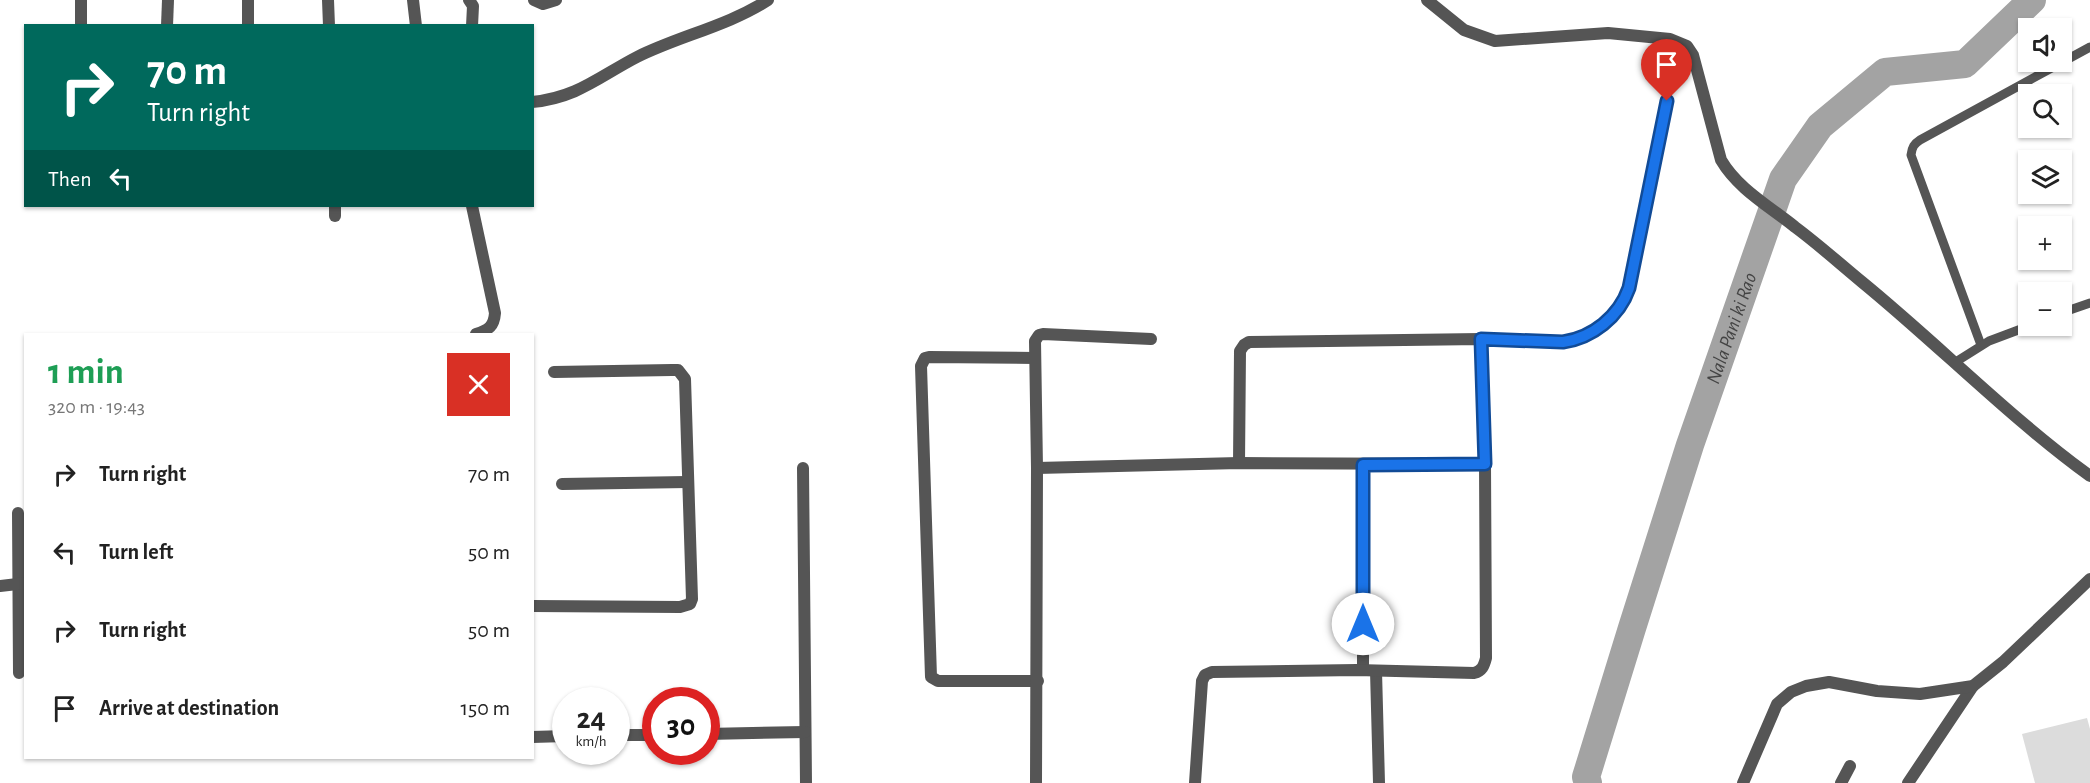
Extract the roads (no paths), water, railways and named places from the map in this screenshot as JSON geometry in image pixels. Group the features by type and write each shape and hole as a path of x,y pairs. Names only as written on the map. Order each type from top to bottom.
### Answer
{"street":[{"path":"81,0 81,24"},
{"path":"167,24 168,0"},
{"path":"248,0 248,24"},
{"path":"328,0 329,24"},
{"path":"413,0 416,24"},
{"path":"469,0 472,6 472,24"},
{"path":"534,0 543,4 556,0"},
{"path":"534,102 583,89 637,57 740,15 768,0"},
{"path":"1427,0 1464,30 1496,40 1608,33 1670,39 1687,46 1694,55 1721,160 1727,171 1741,186 1796,227 1885,301 1993,398 2090,476"},
{"path":"1239,463 1240,351 1249,342 1481,339 1563,342 1576,340 1600,327 1623,302 1629,288 1667,101"},
{"path":"472,207 495,313 494,324 479,333"},
{"path":"1036,783 1038,468 1036,337 1043,334 1151,339"},
{"path":"1196,783 1202,681 1205,675 1218,671 1369,670 1474,673 1485,666 1485,464 1481,339"},
{"path":"1035,358 929,357 925,358 921,366 929,673 933,679 938,681 1038,681"},
{"path":"534,606 680,608 690,604 692,599 685,379 678,370 554,372"},
{"path":"1038,468 1239,463 1485,464"},
{"path":"1363,465 1369,670 1379,783"},
{"path":"803,468 806,783"},
{"path":"561,484 687,482"},
{"path":"18,513 22,583 19,673"},
{"path":"1908,783 1973,686 2003,662 2090,579"},
{"path":"0,586 22,583"},
{"path":"1743,783 1777,704 1791,692 1806,686 1829,682 1877,692 1920,694 1973,686"},
{"path":"720,734 805,732"},
{"path":"534,737 552,736"},
{"path":"1841,783 1850,766"}],"lane":[{"path":"1981,345 1911,149 1920,140 2090,47"},
{"path":"2072,310 2090,303"},
{"path":"1954,363 1981,345 2018,330"}],"waterway":[{"name":"Nala Pani ki Rao","path":"1588,783 1586,777 1690,445 1783,179 1820,126 1885,72 1965,64 2032,0"}]}
